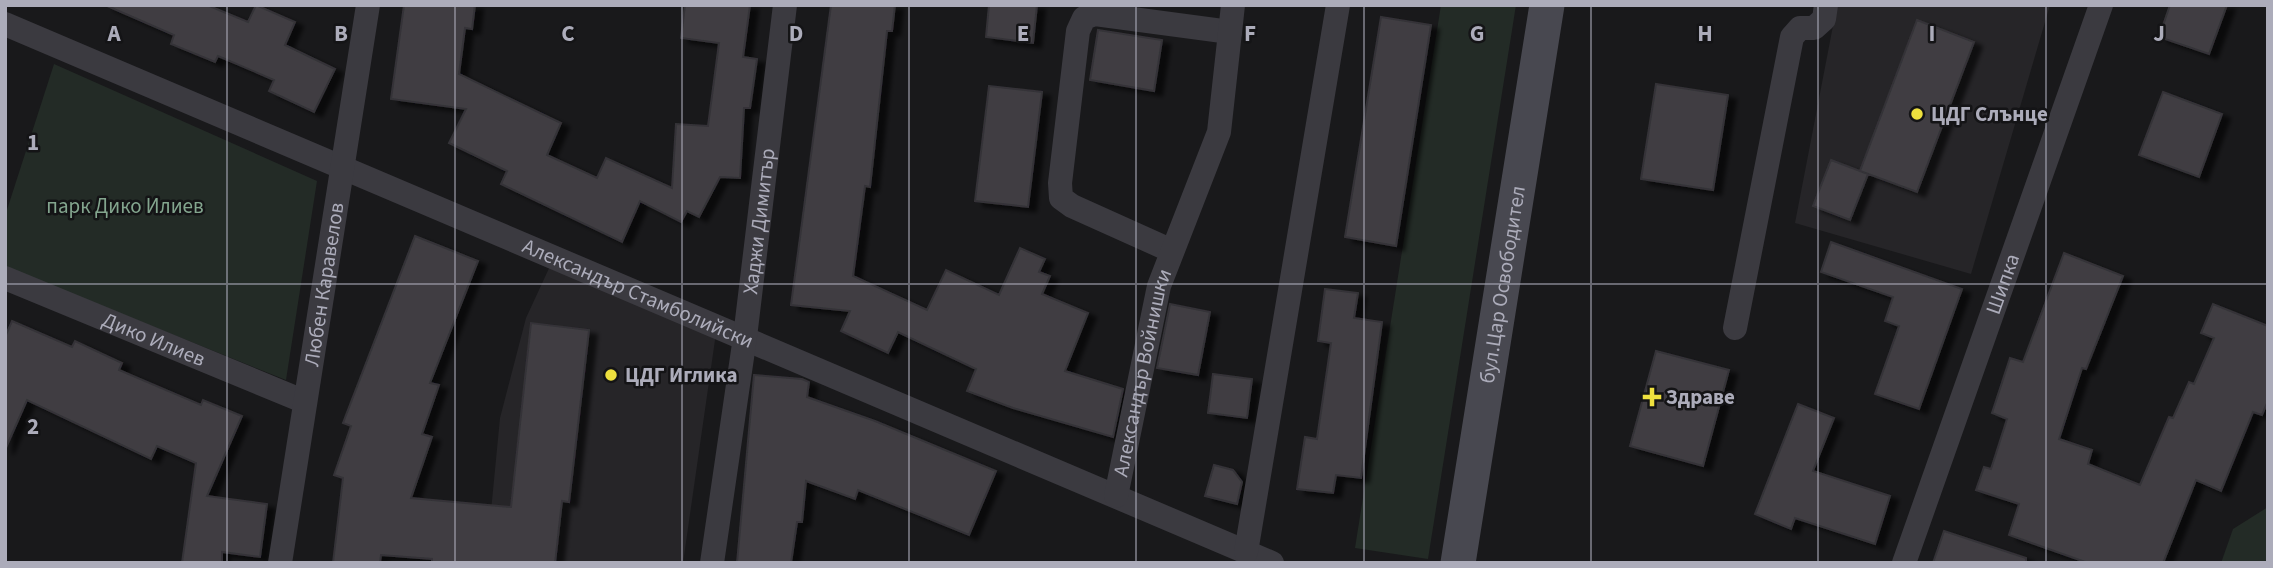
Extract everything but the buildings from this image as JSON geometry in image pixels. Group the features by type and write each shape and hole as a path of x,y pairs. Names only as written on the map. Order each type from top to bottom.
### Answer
{"street":[{"name":"Любен Каравелов","path":"281,563 303,401 344,168 368,5"},
{"name":"Хаджи Димитър","path":"712,563 745,337 785,5"},
{"name":"Александър Войнишки","path":"1116,496 1159,286 1219,132 1233,5"},
{"path":"1246,552 1338,5"},
{"name":"бул.Цар Освободител","path":"1458,563 1547,5"},
{"path":"1735,328 1792,37 1800,28 1814,28 1824,19 1826,5"},
{"name":"Шипка","path":"1904,563 2101,5"},
{"name":"Александър Войнишки","path":"1172,251 1072,206 1061,198 1060,183 1078,31 1084,18 1095,14 1230,32"},
{"name":"Александър Стамболийски","path":"5,24 1272,563"},
{"name":"Дико Илиев","path":"5,278 303,401"}],"shaded area":[{"name":"ЦДГ Слънце","path":"1837,5 2050,5 1971,274 1795,223"},
{"name":"ЦДГ Иглика","path":"551,264 716,333 683,563 486,563 500,418 526,318"}],"green space":[{"path":"1441,5 1516,5 1428,559 1355,548"},
{"name":"парк Дико Илиев","path":"54,64 317,181 286,380 5,267 5,216"},
{"path":"2268,507 2268,563 2221,563 2233,529"}],"place":[{"name":"ЦДГ Слънце","path":"1917,114"},
{"name":"ЦДГ Иглика","path":"611,375"},
{"name":"Здраве","path":"1652,397"}]}
